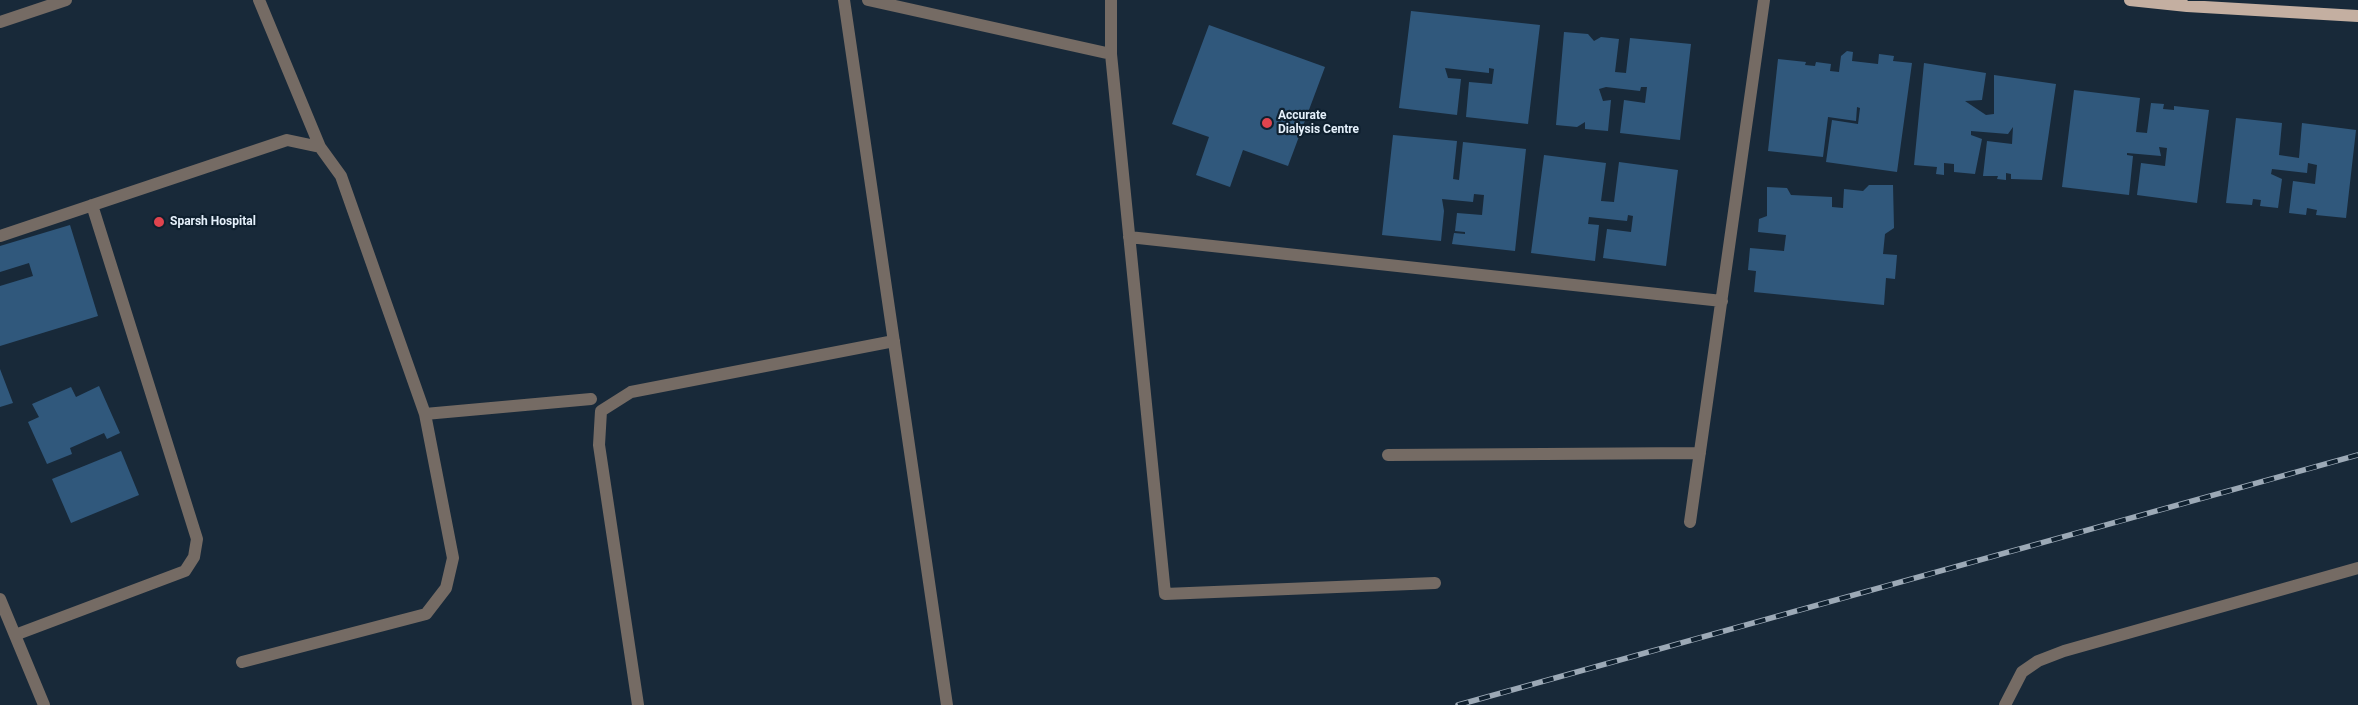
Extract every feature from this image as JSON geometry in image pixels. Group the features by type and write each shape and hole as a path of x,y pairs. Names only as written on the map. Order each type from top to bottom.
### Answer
{"main road":[{"path":"2130,0 2187,6 2358,16"}],"street":[{"path":"0,22 66,0"},
{"path":"242,662 426,614 446,588 453,558 425,414 341,176 320,147 259,0"},
{"path":"844,0 947,705"},
{"path":"868,0 1111,54"},
{"path":"1111,0 1111,54 1165,594 1435,583"},
{"path":"1690,522 1764,0"},
{"path":"0,236 287,140 320,147"},
{"path":"15,635 185,570 194,557 197,539 92,205"},
{"path":"1128,237 1722,301"},
{"path":"638,705 599,446 601,411 631,392 894,341"},
{"path":"425,414 591,400"},
{"path":"1388,456 1700,452"},
{"path":"2005,705 2022,672 2038,661 2074,648 2358,568"},
{"path":"0,600 44,705"}],"building":[{"path":"1411,11 1540,25 1528,124 1466,117 1469,82 1492,84 1494,69 1489,68 1489,73 1445,68 1448,78 1461,79 1457,115 1399,108"},
{"path":"1209,25 1325,67 1288,166 1243,150 1230,187 1196,175 1209,137 1172,124"},
{"path":"1564,32 1588,34 1594,41 1601,37 1619,39 1615,72 1626,73 1630,38 1691,44 1680,140 1620,133 1624,100 1645,103 1647,87 1641,87 1640,91 1606,87 1599,89 1603,101 1611,100 1608,131 1585,129 1585,122 1577,127 1556,125"},
{"path":"1847,51 1853,52 1852,61 1878,64 1879,54 1894,56 1893,61 1912,63 1897,172 1826,162 1832,120 1858,124 1860,108 1857,107 1856,121 1828,117 1823,157 1768,151 1778,59 1806,62 1805,65 1815,66 1816,62 1831,64 1830,71 1839,72 1841,56"},
{"path":"1924,63 1986,73 1982,100 1965,101 1986,115 1994,114 1994,75 2056,84 2042,180 2011,179 2011,174 2006,173 2006,180 1997,179 1998,176 1983,176 1987,141 2012,144 2013,127 2008,134 1971,131 1971,135 1982,139 1975,174 1954,172 1954,164 1944,163 1944,175 1936,174 1937,167 1914,165"},
{"path":"2074,90 2140,98 2136,132 2147,133 2151,103 2164,104 2163,109 2174,110 2174,106 2209,110 2197,203 2137,195 2141,163 2165,166 2167,148 2159,147 2161,156 2127,153 2127,155 2133,156 2129,195 2062,187"},
{"path":"2236,118 2282,123 2279,155 2299,158 2302,123 2356,130 2346,218 2316,215 2317,210 2307,208 2306,215 2289,213 2293,181 2315,184 2317,165 2308,163 2307,173 2272,169 2271,174 2282,179 2278,208 2260,206 2261,200 2253,199 2252,205 2226,203"},
{"path":"1393,135 1457,141 1453,179 1459,180 1463,142 1526,149 1515,251 1452,244 1454,233 1465,234 1465,232 1455,231 1457,213 1482,215 1484,195 1474,194 1473,202 1442,199 1444,211 1441,241 1382,235"},
{"path":"1544,155 1606,163 1601,201 1614,202 1619,162 1678,170 1666,266 1603,258 1607,229 1631,232 1633,216 1628,215 1627,221 1589,217 1588,224 1599,225 1595,261 1531,253"},
{"path":"1869,185 1893,185 1894,228 1885,234 1883,254 1897,255 1895,279 1886,278 1884,305 1754,292 1756,271 1748,270 1750,248 1784,251 1786,235 1758,232 1759,219 1767,216 1767,187 1787,188 1791,195 1832,197 1832,207 1843,208 1844,189 1863,191"},
{"path":"70,225 98,316 0,346 0,286 33,276 29,263 0,272 0,246"},
{"path":"0,369 13,403 0,407"},
{"path":"99,386 120,433 107,439 104,433 70,448 72,454 47,464 28,422 39,417 32,404 71,387 76,397"},
{"path":"121,451 139,495 71,523 52,479"}],"railway":[{"path":"1458,705 2358,455"}],"place":[{"name":"Accurate Dialysis Centre","path":"1267,123"},
{"name":"Sparsh Hospital","path":"159,222"}]}
